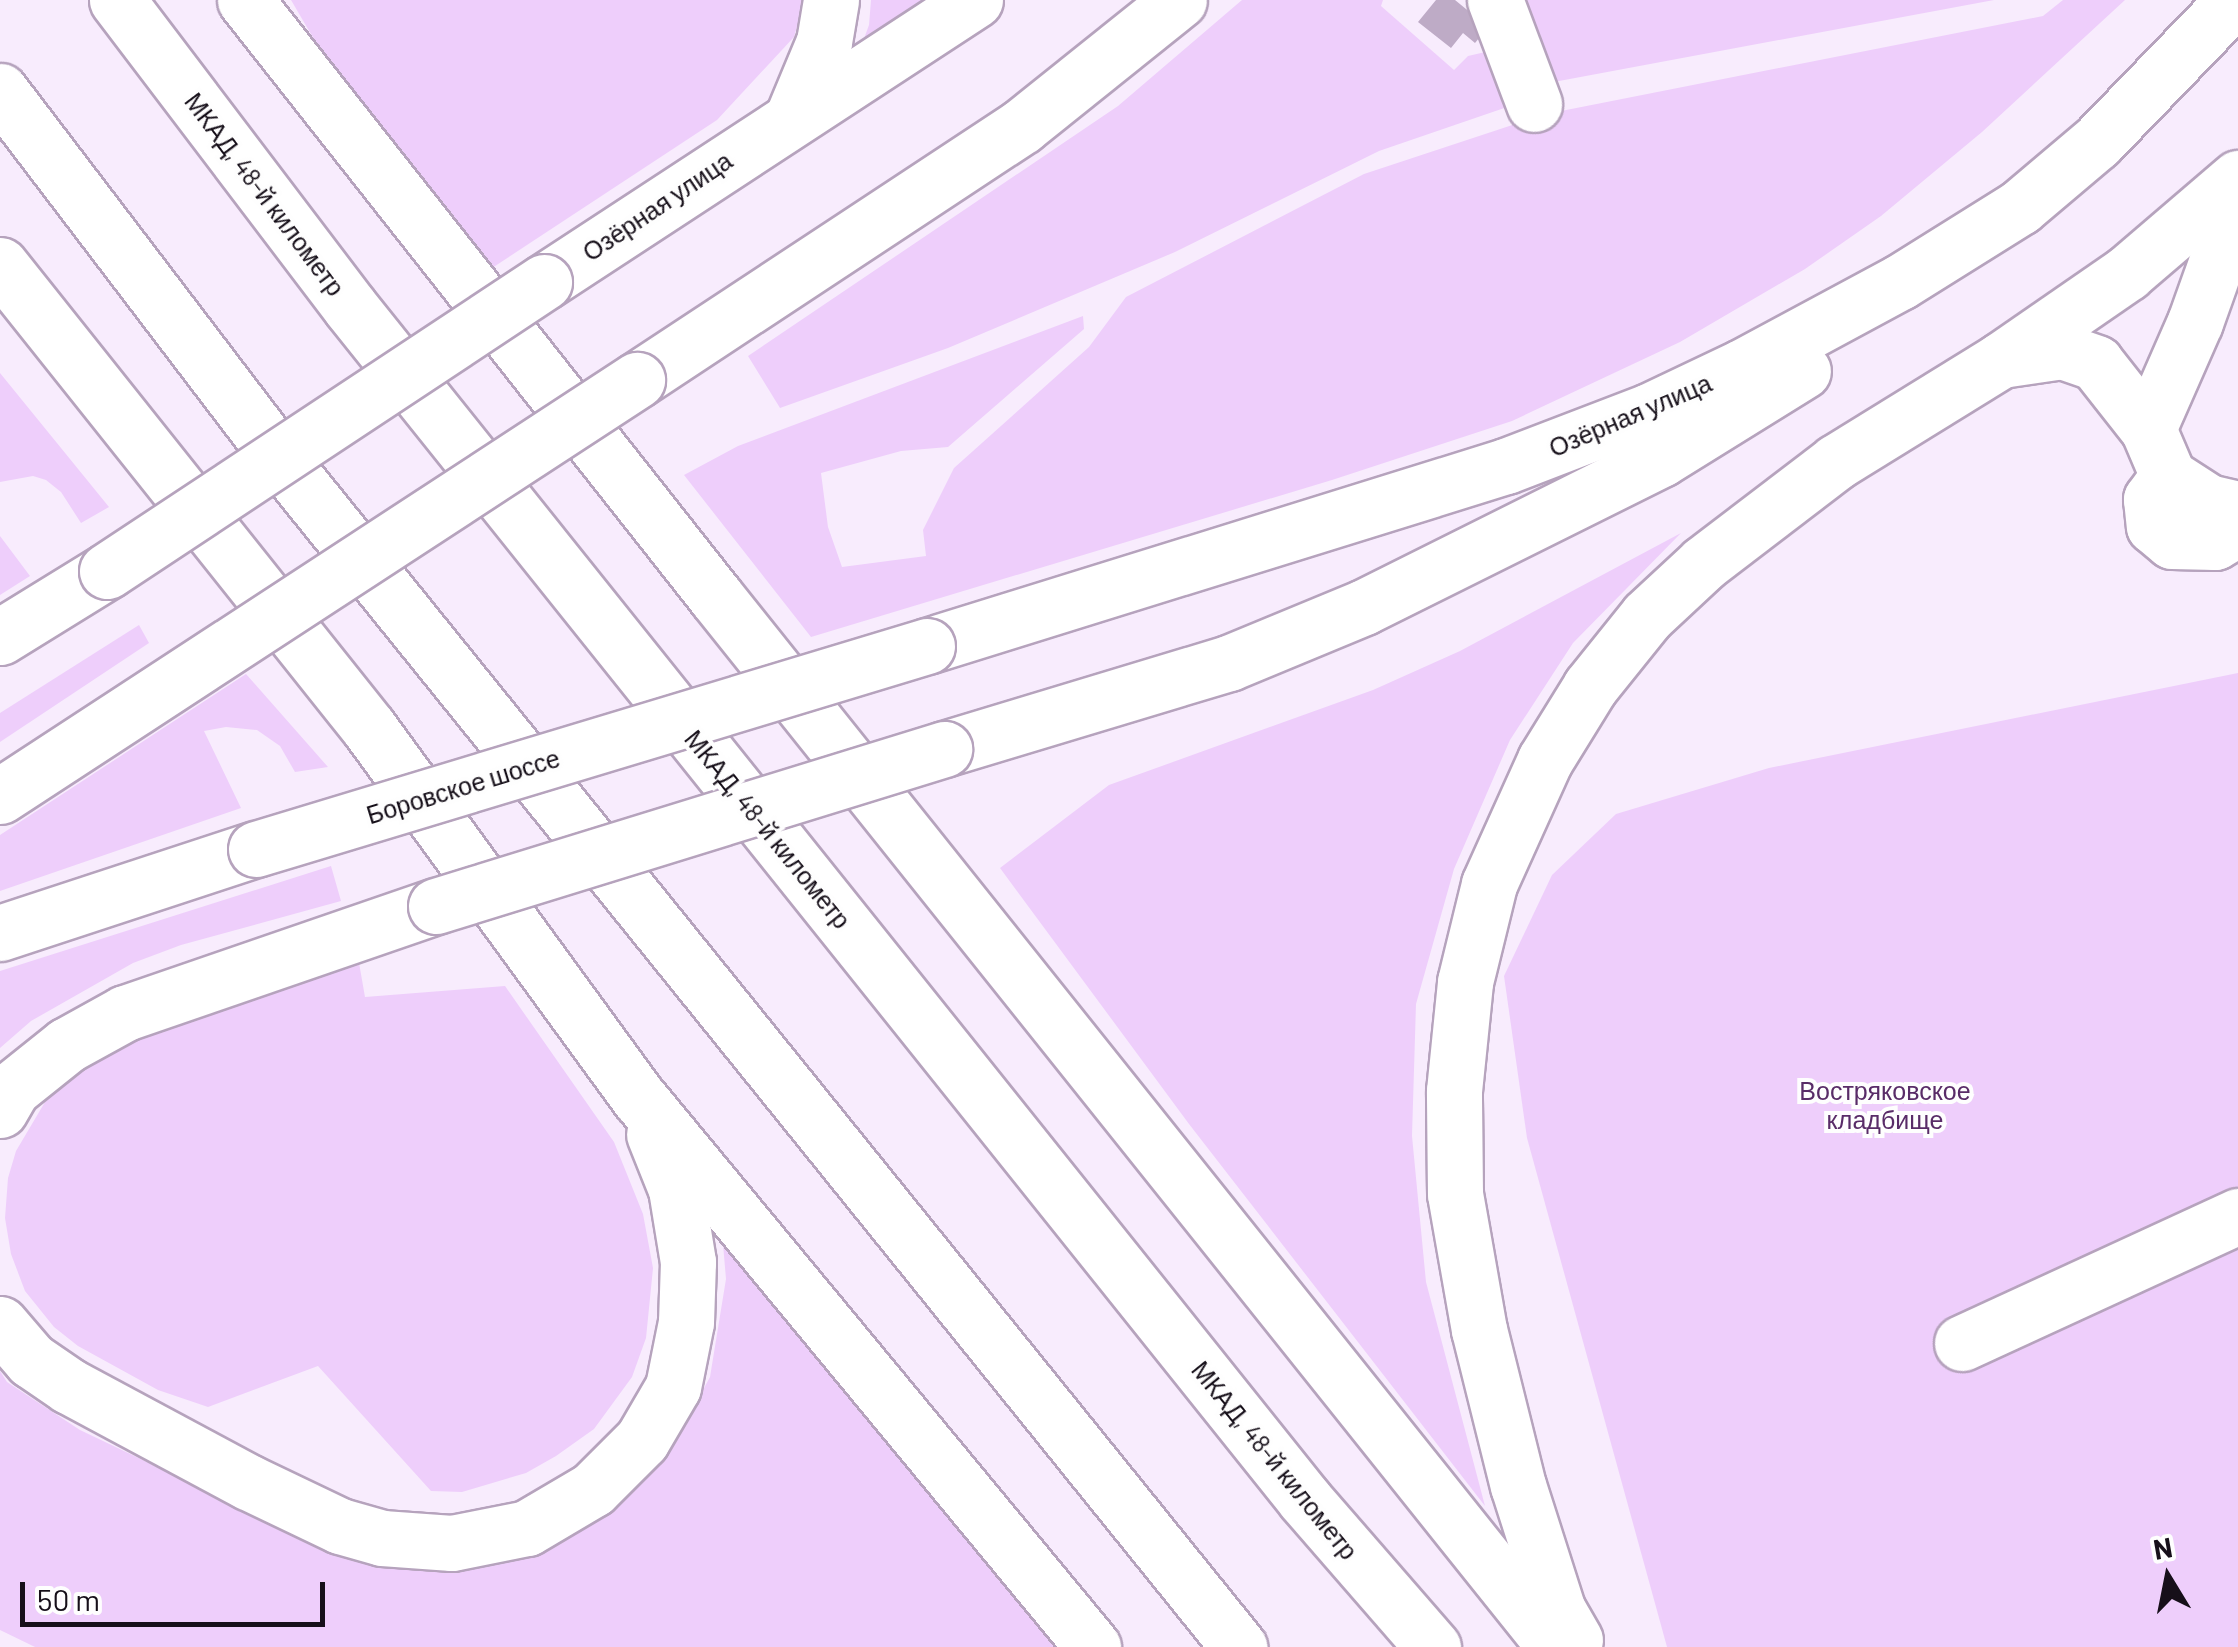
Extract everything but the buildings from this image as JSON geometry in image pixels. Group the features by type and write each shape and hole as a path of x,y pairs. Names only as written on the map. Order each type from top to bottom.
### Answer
{"main road":[{"name":"МКАД, 48-й километр","path":"117,0 350,307 1304,1500 1433,1647"},
{"path":"245,0 716,598 1555,1647"},
{"path":"266,0 303,70"},
{"path":"793,116 824,42 830,0"},
{"name":"Озёрная улица","path":"0,637 107,572 793,116 975,0"},
{"path":"0,796 1022,126 1179,0"},
{"path":"1495,0 1534,104"},
{"name":"Озёрная улица","path":"928,646 1506,466 1649,412 1827,323 2020,206 2097,142 2234,0"},
{"path":"0,91 292,474 1239,1647"},
{"path":"1579,1647 1558,1612 1518,1486 1478,1330 1456,1194 1454,1091 1463,1000 1488,884 1545,760 1590,687 1647,616 1704,563 1836,462 2002,360 2127,272 2238,178"},
{"path":"2238,201 2195,322 2158,452 2150,499 2154,526 2172,541 2216,542 2238,528"},
{"path":"0,1110 12,1088 67,1045 125,1013 436,906 1229,662 1364,607 1661,459 1913,301 2020,206"},
{"path":"0,265 369,728 640,1099 1093,1647"},
{"path":"2002,360 2062,351 2096,363 2158,452 2208,502 2238,509"},
{"name":"Боровское шоссе","path":"0,933 256,848 928,646"},
{"path":"0,1324 31,1360 70,1386 248,1482 340,1526 382,1538 452,1543 527,1528 593,1489 642,1440 673,1387 686,1322 688,1262 676,1188 640,1099"},
{"path":"1962,1342 2238,1216"}],"green space":[{"path":"291,0 802,0 802,9 794,37 717,120 489,270 322,53"},
{"path":"871,0 948,0 855,63 869,25"},
{"path":"1242,0 1383,0 1381,6 1454,70 1468,56 1494,50 1516,104 1379,151 1175,252 948,348 780,408 748,356 1118,106"},
{"path":"1518,0 1994,0 1543,84"},
{"path":"2063,0 2125,0 1982,132 1881,216 1805,269 1680,342 1512,421 1332,480 811,637 684,475 738,446 1083,316 1084,329 948,447 901,451 821,473 828,527 842,567 926,556 923,530 954,468 1089,347 1126,297 1364,174 1546,114 2043,16"},
{"path":"0,373 109,507 81,523 61,492 46,480 33,476 0,482"},
{"path":"1681,533 1573,643 1510,740 1454,869 1416,1004 1412,1136 1426,1282 1485,1506 1189,1124 1000,868 1109,785 1373,690 1460,651"},
{"path":"0,536 30,576 0,595"},
{"path":"139,625 149,643 0,742 0,713"},
{"name":"Востряковское кладбище","path":"2238,673 2238,1647 1667,1647 1527,1138 1504,976 1552,875 1616,814 1769,768"},
{"path":"246,674 328,767 295,772 280,746 257,730 226,727 204,731 241,808 0,891 0,835"},
{"path":"331,866 341,901 181,945 133,963 31,1021 0,1048 0,971"},
{"path":"358,957 365,997 505,986 614,1142 643,1214 653,1268 646,1338 632,1377 594,1429 556,1456 526,1473 462,1492 431,1491 318,1366 208,1407 158,1390 78,1346 54,1327 25,1291 11,1254 5,1218 8,1178 16,1151 45,1102 70,1077 138,1033"},
{"path":"731,1238 1062,1647 35,1647 0,1630 0,1371 7,1382 80,1430 327,1548 538,1550 582,1529 625,1497 651,1469 691,1412 710,1377 726,1279 723,1244"}]}
